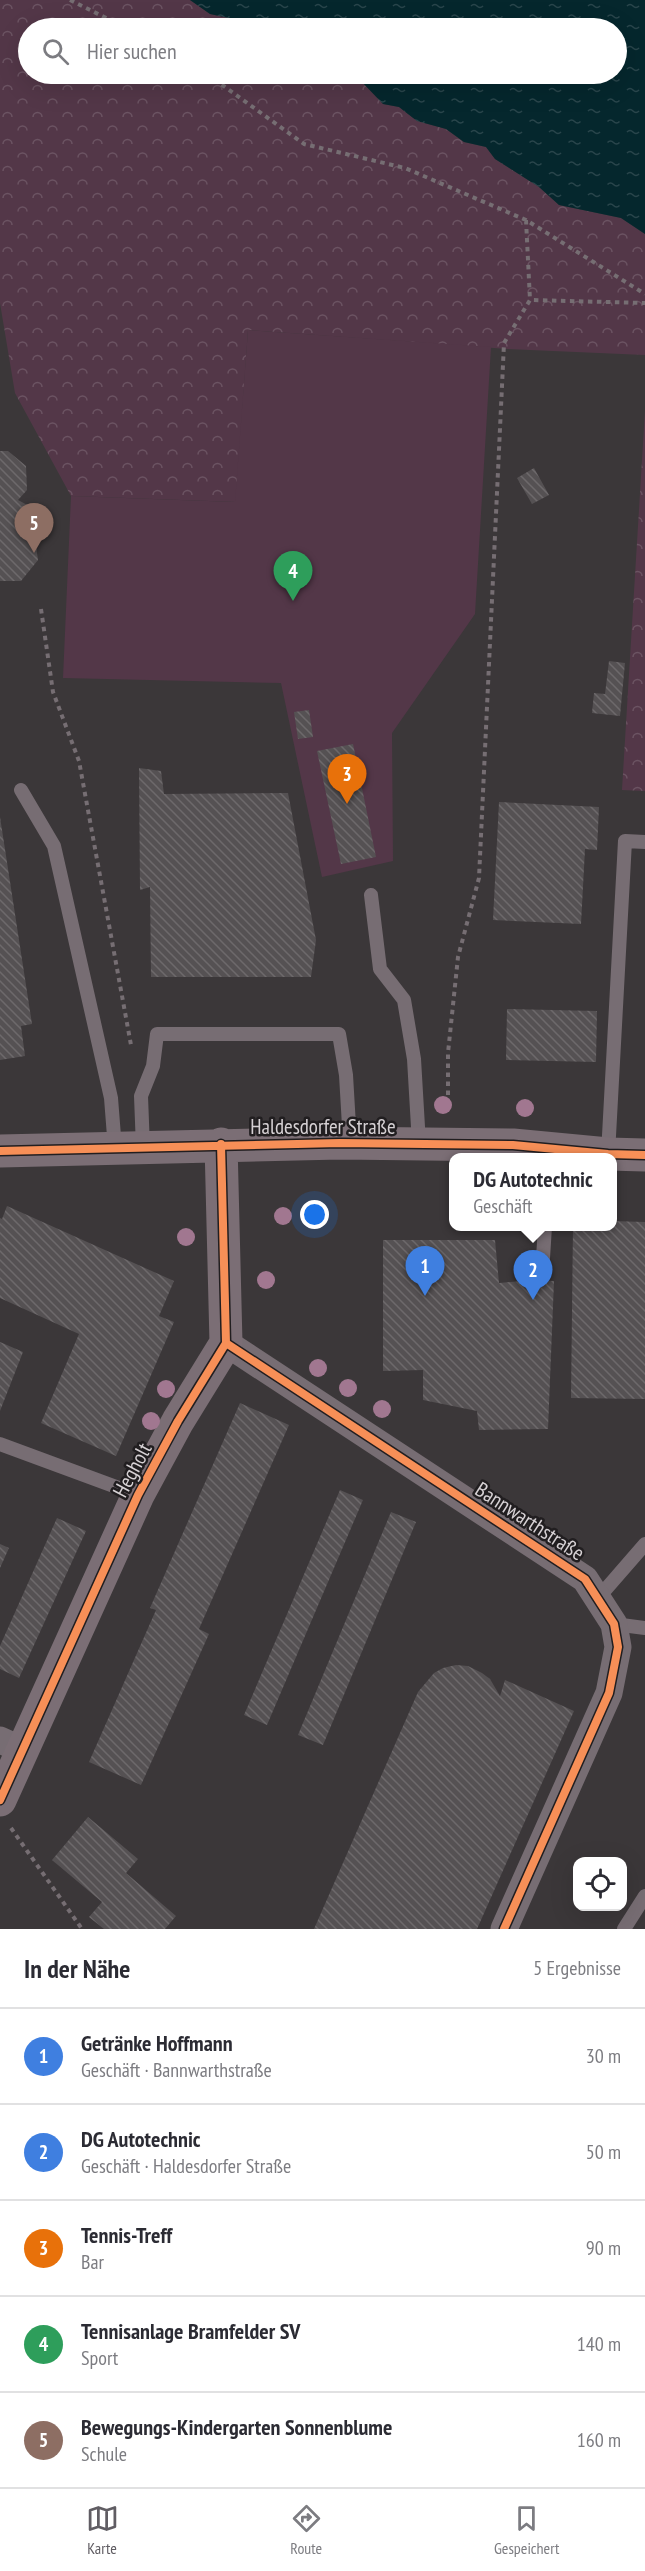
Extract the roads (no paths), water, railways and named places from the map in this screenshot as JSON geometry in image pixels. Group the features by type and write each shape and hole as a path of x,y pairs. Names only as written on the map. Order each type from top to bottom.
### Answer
{"street":[{"name":"Haldesdorfer Straße","path":"0,1151 129,1149 221,1144 350,1143 513,1145 548,1153"},
{"path":"221,1144 226,1343"},
{"name":"Haldesdorfer Straße","path":"617,1154 645,1155"},
{"name":"Hegholt","path":"3,1811 11,1745 138,1495 178,1421 226,1343"},
{"name":"Bannwarthstraße","path":"226,1343 585,1579 599,1597 614,1624 618,1647 609,1693 504,1929"}],"lane":[{"path":"21,790 54,846 111,1098 129,1149"},
{"path":"608,1153 625,841 645,842"},
{"path":"371,895 380,969 389,984 404,1000 414,1059 419,1144"},
{"path":"129,1149 141,1096 153,1066 157,1034 339,1034 346,1075 350,1143"},
{"path":"543,1258 545,1231"},
{"path":"0,1444 138,1495"},
{"path":"599,1597 645,1544"},
{"path":"614,1624 645,1628"},
{"path":"624,1929 645,1896"}],"water":[{"path":"190,0 645,0 645,234 621,218 559,205 539,187 495,159 486,147 464,142 446,129 417,121 399,107 383,104 364,84 627,84 627,18 228,18 210,14"}],"place":[{"name":"Bewegungs-Kindergarten Sonnenblume","path":"34,553"},
{"name":"Tennisanlage Bramfelder SV","path":"293,601"},
{"name":"Tennis-Treff","path":"347,804"},
{"name":"Getränke Hoffmann","path":"425,1296"},
{"name":"DG Autotechnic","path":"533,1300"}]}
